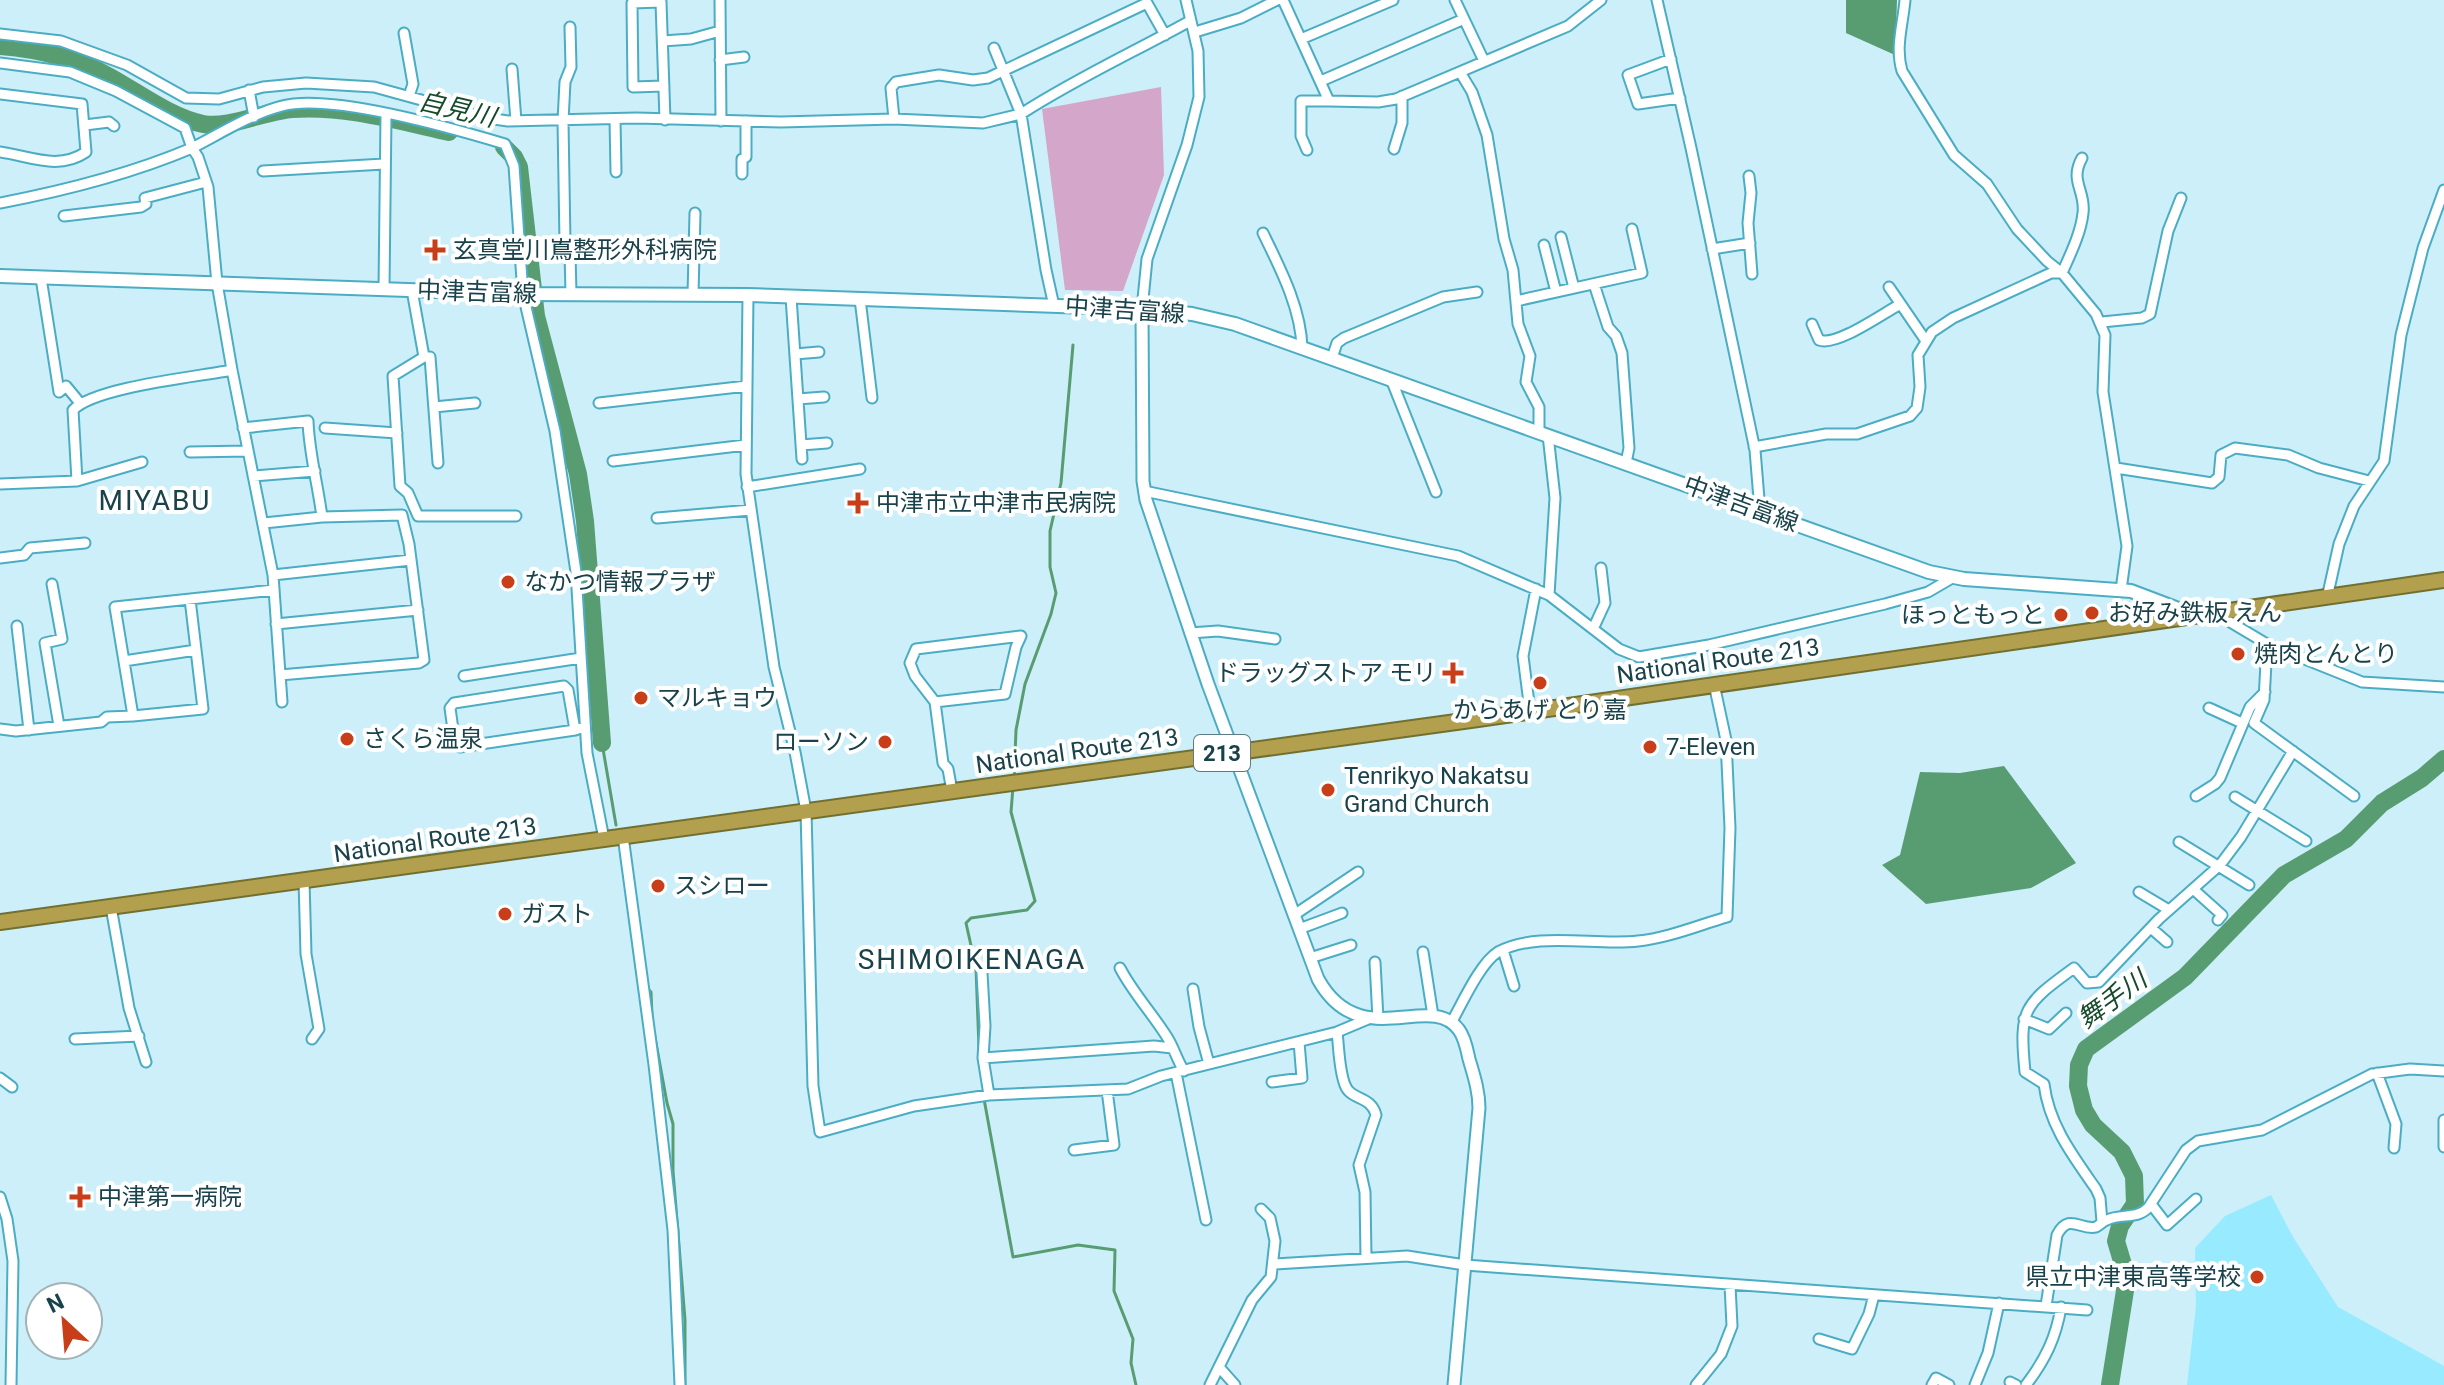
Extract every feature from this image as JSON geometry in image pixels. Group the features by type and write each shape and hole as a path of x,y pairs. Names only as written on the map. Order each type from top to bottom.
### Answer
{"highway":[{"name":"National Route 213","path":"0,922 1530,711 2444,580"}],"main road":[{"name":"中津吉富線","path":"0,276 523,294 748,295 1142,309 1211,317 1929,572 1952,578 2121,590 2151,597 2200,617"}],"street":[{"path":"720,0 721,121"},
{"path":"1186,0 1195,32 1200,74 1196,117 1147,259 1142,309 1144,491 1190,633 1318,979 1334,1002 1354,1015 1373,1019 1433,1016 1451,1023 1463,1036 1479,1094 1454,1385"},
{"path":"1195,32 1241,18 1277,0"},
{"path":"1283,0 1329,101"},
{"path":"1301,39 1393,0"},
{"path":"1455,0 1484,61"},
{"path":"1307,150 1301,136 1301,101 1378,102 1402,96 1573,23 1601,0"},
{"path":"1657,0 1754,447 1760,511"},
{"path":"1905,0 1899,40 1902,71 1958,161 1987,184 2022,236 2062,273 2102,322 2106,340 2103,392 2127,546 2121,590"},
{"path":"664,86 633,87 632,3 661,2 663,41 665,120"},
{"path":"894,119 891,88 896,82 939,75 973,80 988,78 1147,3 1165,35"},
{"path":"1321,81 1464,19"},
{"path":"0,34 61,41 127,65 186,98 219,99 249,90 306,83 374,87 487,118 516,121 894,119 983,123 1021,114 1055,92 1190,21"},
{"path":"570,27 571,67 565,82 563,121 565,243 570,252 571,294"},
{"path":"663,41 691,39 720,31"},
{"path":"404,33 413,84 409,96"},
{"path":"994,48 1021,114 1054,306"},
{"path":"720,60 744,57"},
{"path":"1671,59 1628,75 1638,104 1680,98"},
{"path":"0,63 70,72 116,91 185,128 198,157 206,182 217,283 232,370 273,575 282,702"},
{"path":"512,69 516,121"},
{"path":"1460,72 1472,92 1487,135 1504,239 1513,270 1519,331 1530,356 1526,378 1539,407 1555,498 1549,595"},
{"path":"249,90 254,117"},
{"path":"0,94 82,104 86,152 51,163 0,152"},
{"path":"1394,149 1402,123 1402,96"},
{"path":"0,203 166,159 283,105 335,104 505,144 514,166 523,294 555,431 576,572 581,658 580,728"},
{"path":"384,289 386,115"},
{"path":"615,119 616,172"},
{"path":"742,174 742,159 746,157 746,121"},
{"path":"85,125 109,122 114,126"},
{"path":"2062,273 2083,216 2076,173 2082,158"},
{"path":"263,171 384,164"},
{"path":"1749,176 1752,274"},
{"path":"64,216 141,207 146,204 145,198 206,182"},
{"path":"2327,598 2339,544 2357,499 2384,461 2402,327 2423,248 2444,190"},
{"path":"2102,322 2142,318 2150,314 2168,231 2181,198"},
{"path":"693,295 695,213"},
{"path":"1516,301 1642,273 1632,229"},
{"path":"1263,233 1294,308 1302,348"},
{"path":"1561,237 1574,288"},
{"path":"1712,249 1750,243"},
{"path":"1544,245 1556,292"},
{"path":"1754,447 1826,434 1850,436 1910,416 1918,404 1921,379 1918,355 1936,328 2051,273 2062,273"},
{"path":"41,278 59,392 66,386 80,403"},
{"path":"1594,284 1608,327 1616,336 1622,353 1629,448 1626,463"},
{"path":"1889,287 1926,341"},
{"path":"412,290 424,357"},
{"path":"1332,358 1337,343 1344,338 1443,297 1477,292"},
{"path":"748,295 747,487 774,667 806,811 813,1086 820,1132 914,1106 989,1095 1128,1089 1209,1064 1337,1032 1373,1019"},
{"path":"791,297 802,459"},
{"path":"860,299 872,398"},
{"path":"1812,324 1821,342 1825,342 1853,332 1899,305"},
{"path":"795,354 819,352"},
{"path":"438,463 430,357 424,357 393,376 400,486 408,493 418,516 516,516"},
{"path":"77,481 73,410 80,403 101,394 232,370"},
{"path":"1391,379 1436,492"},
{"path":"599,403 747,386"},
{"path":"798,399 824,397"},
{"path":"434,407 475,403"},
{"path":"243,428 308,421 308,447 322,517"},
{"path":"325,428 397,433"},
{"path":"801,445 827,443"},
{"path":"613,461 746,445"},
{"path":"2116,468 2212,483 2219,477 2221,455 2235,448 2294,457 2319,468 2369,481"},
{"path":"190,452 248,451"},
{"path":"0,484 77,481 142,462"},
{"path":"747,487 860,469"},
{"path":"253,476 315,471"},
{"path":"1144,491 1449,553 1549,595 1626,654 1646,657 1885,604 1928,592 1952,578"},
{"path":"657,518 751,510"},
{"path":"264,523 322,517 402,515 424,660 419,663 280,675"},
{"path":"0,558 24,555 30,548 85,543"},
{"path":"273,575 411,560"},
{"path":"1593,629 1605,603 1601,568"},
{"path":"52,584 62,639 45,643 59,726"},
{"path":"1530,711 1523,656 1536,589"},
{"path":"133,716 115,607 274,590"},
{"path":"0,729 29,730 101,722 107,717 203,709 190,599"},
{"path":"276,624 418,610"},
{"path":"2221,613 2225,619 2267,644 2362,682 2444,687"},
{"path":"17,626 29,730"},
{"path":"1190,633 1218,631 1275,639"},
{"path":"935,702 1005,694 1021,636 916,649 910,663 915,676 935,702 943,763 948,769 952,791"},
{"path":"2267,644 2265,692 2254,723 2354,796"},
{"path":"124,661 196,650"},
{"path":"464,676 581,658"},
{"path":"1451,1023 1481,971 1496,953 1503,950 1529,942 1640,941 1727,917 1730,828 1726,740 1714,684"},
{"path":"580,728 460,747 455,744 450,708 454,703 564,686 580,728 604,839"},
{"path":"2196,796 2220,778 2242,723 2256,700 2265,692"},
{"path":"2209,708 2242,723"},
{"path":"2102,1222 2100,1198 2064,1138 2054,1127 2044,1084 2025,1072 2021,1034 2024,1019 2030,1006 2044,991 2074,968 2087,983 2099,982 2169,910 2219,866 2293,751"},
{"path":"2235,797 2306,841"},
{"path":"623,836 673,1230 680,1385"},
{"path":"2179,842 2249,885"},
{"path":"1294,915 1358,872"},
{"path":"304,880 306,954 319,1029 312,1039"},
{"path":"2193,889 2222,915 2218,920"},
{"path":"2139,892 2169,910"},
{"path":"111,907 126,995 146,1062"},
{"path":"1299,929 1342,913"},
{"path":"2151,928 2167,942"},
{"path":"1310,958 1351,945"},
{"path":"1503,950 1514,986"},
{"path":"1423,952 1433,1016"},
{"path":"1373,1019 1375,962"},
{"path":"1120,968 1130,988 1172,1048 1180,1072 1206,1220"},
{"path":"982,973 983,1058 989,1095"},
{"path":"1193,989 1209,1064"},
{"path":"2024,1019 2049,1029 2066,1013"},
{"path":"1337,1032 1345,1085 1351,1093 1370,1102 1376,1115 1359,1165 1365,1192 1366,1258"},
{"path":"75,1039 139,1036"},
{"path":"1272,1082 1302,1078 1299,1042"},
{"path":"983,1058 1154,1046 1172,1048"},
{"path":"2046,1306 2059,1230 2070,1223 2092,1227 2109,1218 2140,1215 2151,1204 2186,1150 2198,1141 2262,1130 2377,1073 2410,1069 2444,1071"},
{"path":"2377,1073 2396,1124 2394,1148"},
{"path":"0,1078 12,1087"},
{"path":"1074,1150 1114,1145 1107,1090"},
{"path":"2444,1120 2444,1147"},
{"path":"0,1199 7,1219 13,1261 11,1385"},
{"path":"2151,1204 2167,1225 2196,1199"},
{"path":"1210,1385 1233,1335 1252,1300 1271,1277 1275,1264 1273,1228 1270,1218 1261,1209"},
{"path":"1275,1264 1407,1256 1465,1265 2087,1310"},
{"path":"1696,1385 1721,1354 1732,1326 1730,1285"},
{"path":"1819,1339 1852,1349 1869,1314 1874,1295"},
{"path":"1975,1385 1988,1353 1999,1303"},
{"path":"2026,1385 2043,1363 2057,1332 2061,1307"},
{"path":"1219,1367 1235,1385"},
{"path":"1932,1385 1936,1378 1949,1385"}],"shaded area":[{"path":"1846,0 1897,0 1895,55 1846,33"},
{"path":"1161,87 1164,175 1123,291 1065,290 1042,109"},
{"path":"2004,766 2076,863 2031,888 1926,904 1882,865 1900,855 1920,772 1960,773"},
{"name":"県立中津東高等学校","path":"2271,1195 2293,1237 2338,1307 2444,1366 2444,1385 2187,1385 2196,1306 2195,1248 2225,1216"}],"waterway":[{"name":"自見川","path":"0,46 29,49 71,60 110,77 167,110 203,124 224,124 281,110 312,108 371,115 449,132"},
{"name":"自見川","path":"504,147 519,167 536,316 578,474 585,521 602,743"},
{"path":"1014,780 1016,730 1025,684 1056,593 1050,567 1050,531 1061,483 1073,345"},
{"path":"602,743 616,825"},
{"name":"舞手川","path":"2110,1385 2127,1278 2116,1241 2120,1226 2135,1204 2134,1176 2122,1152 2093,1125 2084,1110 2078,1086 2079,1065 2086,1049 2185,977 2284,875 2346,839 2382,803 2422,778 2444,759"},
{"path":"979,1048 976,968 966,923 971,918 1027,910 1035,901 1011,812 1013,787"},
{"path":"621,855 622,863"},
{"path":"634,950 637,974"},
{"path":"648,989 651,992 652,1016"},
{"path":"654,1032 673,1124 673,1171 685,1320 685,1385"},
{"path":"984,1099 1013,1257 1078,1245 1115,1250 1114,1291 1133,1339 1131,1363 1136,1385"}],"place":[{"name":"玄真堂川嶌整形外科病院","path":"435,250"},
{"name":"中津市立中津市民病院","path":"858,503"},
{"name":"なかつ情報プラザ","path":"508,582"},
{"name":"お好み鉄板 えん","path":"2092,613"},
{"name":"ほっともっと","path":"2061,615"},
{"name":"焼肉とんとり","path":"2238,654"},
{"name":"ドラッグストア モリ","path":"1453,673"},
{"name":"からあげ とり嘉","path":"1540,683"},
{"name":"マルキョウ","path":"641,698"},
{"name":"さくら温泉","path":"347,739"},
{"name":"ローソン","path":"885,742"},
{"name":"7-Eleven","path":"1650,747"},
{"name":"Tenrikyo Nakatsu Grand Church","path":"1328,790"},
{"name":"スシロー","path":"658,886"},
{"name":"ガスト","path":"505,914"},
{"name":"中津第一病院","path":"80,1197"},
{"name":"県立中津東高等学校","path":"2257,1277"}],"district":[{"name":"MIYABU","path":"155,500"},
{"name":"SHIMOIKENAGA","path":"972,959"}]}
